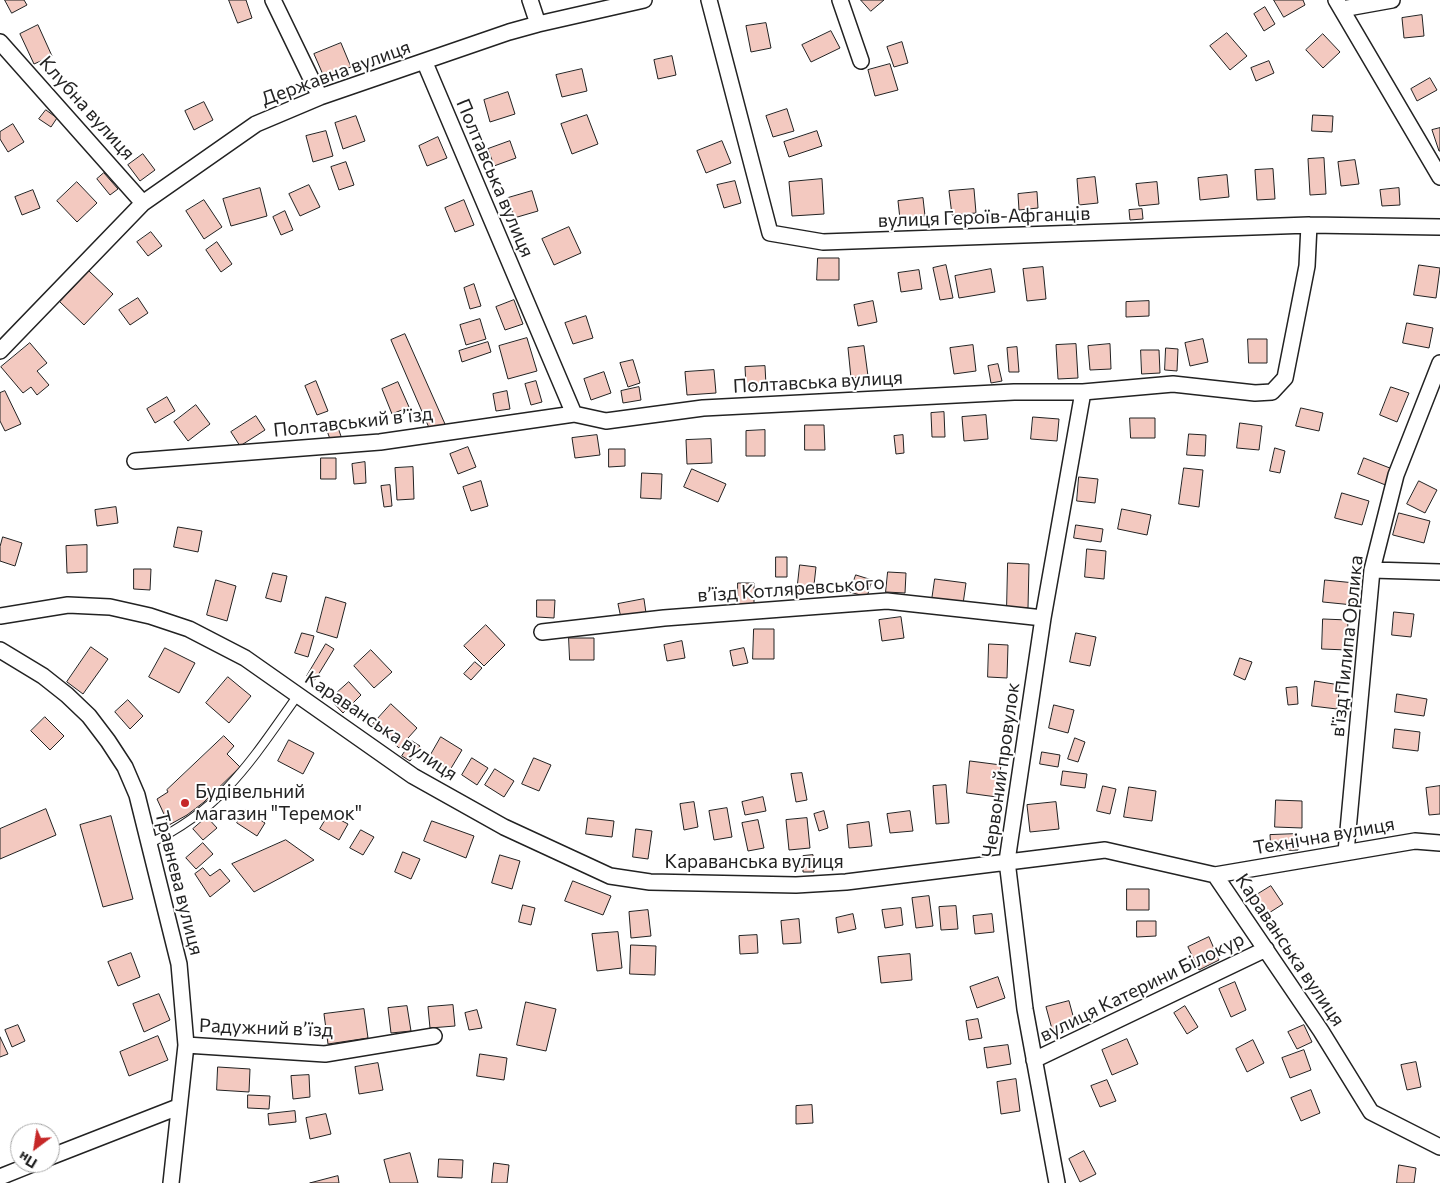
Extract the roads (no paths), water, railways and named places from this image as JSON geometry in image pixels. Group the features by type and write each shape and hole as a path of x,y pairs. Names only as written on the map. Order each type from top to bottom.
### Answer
{"street":[{"path":"273,0 320,96"},
{"path":"530,0 538,24"},
{"name":"Державна вулиця","path":"0,351 143,203 256,124 320,96 425,63 538,24 644,0"},
{"name":"вулиця Героїв-Афганців","path":"709,0 770,233 823,242 1309,225 1440,227"},
{"path":"840,0 861,61"},
{"path":"1392,0 1339,5 1440,177"},
{"name":"Клубна вулиця","path":"0,42 143,203"},
{"name":"Полтавська вулиця","path":"425,63 574,414 606,421 703,408 1014,392 1083,392 1173,384 1255,394 1272,392 1285,378 1307,266 1309,225"},
{"name":"в'їзд Пилипа Орлика","path":"1346,852 1372,570 1396,475 1440,363"},
{"name":"Червоний провулок","path":"1057,1183 1025,1009 1007,861 1043,618 1083,392"},
{"name":"Полтавський в’їзд","path":"136,461 380,442 574,414"},
{"path":"1372,570 1440,572"},
{"name":"в’їзд Котляревського","path":"542,632 664,618 887,600 1043,618"},
{"name":"Караванська вулиця","path":"0,616 68,605 110,607 150,616 188,629 245,658 413,776 504,827 573,861 610,876 650,882 812,884 846,882 1105,850 1215,875 1322,1031 1371,1112 1440,1147"},
{"name":"Травнева вулиця","path":"0,650 43,676 89,716 108,741 124,767 137,796 179,964 186,1045 170,1183"},
{"name":"Технічна вулиця","path":"1215,875 1415,841 1440,843"},
{"name":"вулиця Катерини Білокур","path":"1034,1060 1266,950"},
{"name":"Радужний в’їзд","path":"186,1045 325,1054 434,1036"},
{"path":"60,1153 178,1107"}],"lane":[{"path":"150,843 176,830 216,801 249,763 298,695"}],"place":[{"name":"Будівельний магазин \"Теремок\"","path":"185,803"}]}
